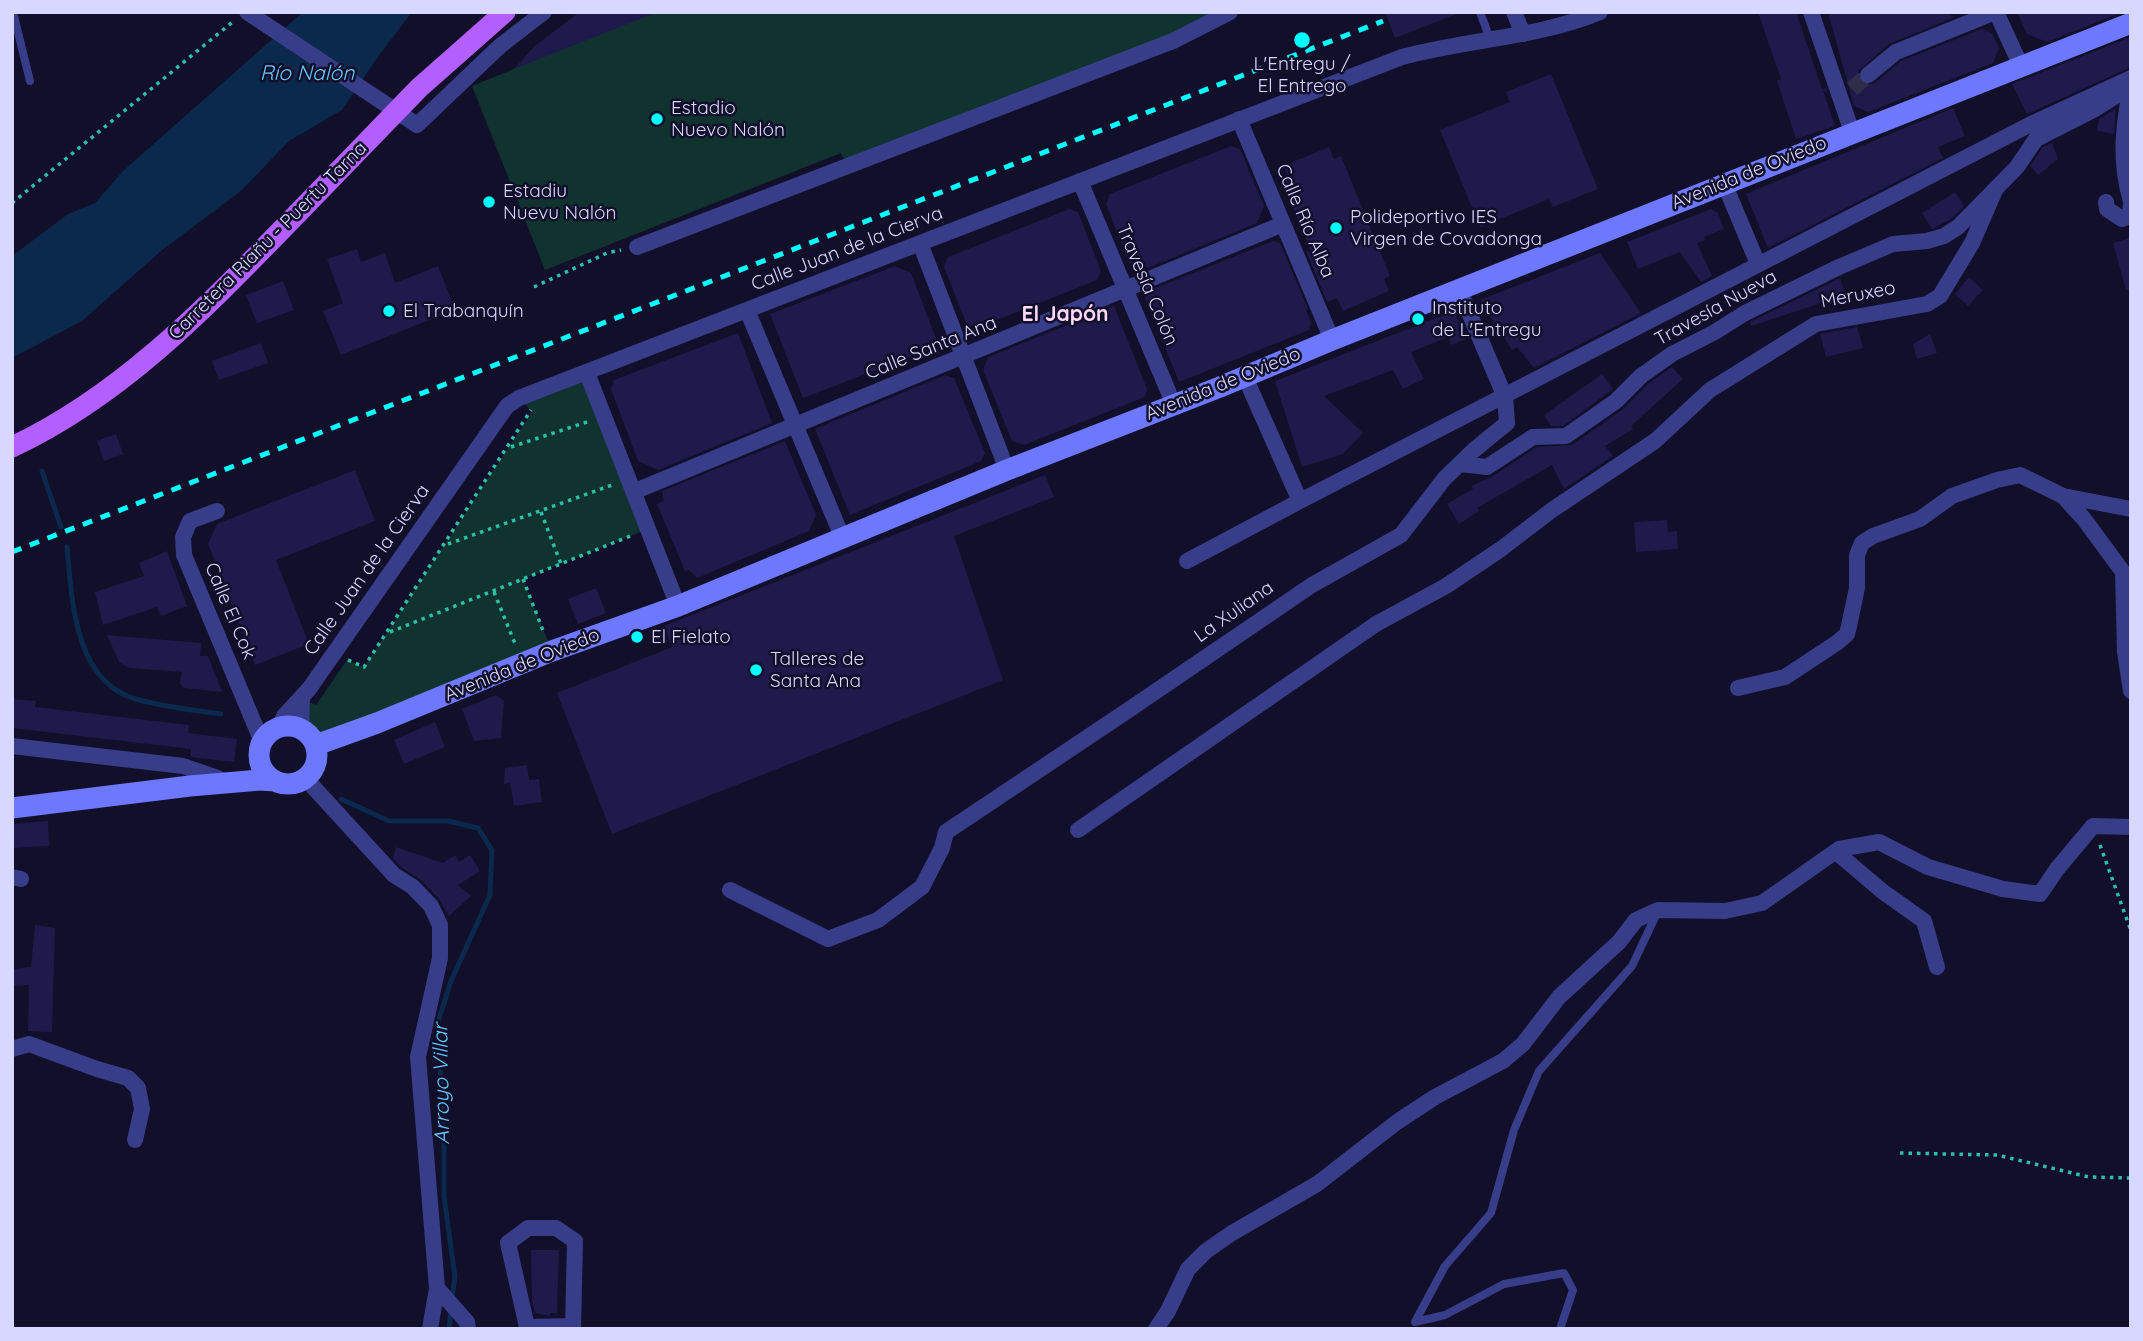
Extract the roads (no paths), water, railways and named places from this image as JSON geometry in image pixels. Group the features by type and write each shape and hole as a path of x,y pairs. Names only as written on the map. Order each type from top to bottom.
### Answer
{"main road":[{"name":"Carretera Riañu - Puertu Tarna","path":"12,447 90,402 146,362 218,296 419,88 505,12"}],"street":[{"path":"248,16 417,125 500,46 544,12"},
{"path":"637,247 1173,41 1230,12"},
{"path":"1514,12 1522,34"},
{"name":"Calle Juan de la Cierva","path":"279,727 284,716 302,699 507,406 519,398 1402,57 1544,30 1600,12"},
{"path":"1811,12 1846,94 1852,132"},
{"path":"1868,75 1896,52 1996,12 2021,66"},
{"name":"Avenida de Oviedo","path":"316,746 552,652 678,606 1007,470 2131,23"},
{"path":"1187,561 2031,124 2131,78"},
{"path":"2106,202 2108,209 2122,219 2130,215 2122,136 2131,87"},
{"name":"Travesía Nueva","path":"1460,464 1487,467 1533,437 1566,436 1616,401 1641,376 1672,354 1745,313 1893,244 1927,241 1944,236 1958,227 2017,167 2036,138 2095,109 2131,87"},
{"name":"Calle Río Alba","path":"1239,119 1332,340"},
{"name":"Travesía Colón","path":"1080,181 1174,405"},
{"path":"1724,183 1758,264"},
{"name":"Meruxeo","path":"1078,830 1376,624 1447,586 1501,549 1552,510 1655,441 1710,390 1816,324 1927,304 1940,296 1972,243 1996,188"},
{"name":"Calle Santa Ana","path":"631,485 795,426 1283,224"},
{"path":"920,243 1007,470"},
{"path":"1460,289 1505,397"},
{"path":"747,310 843,539"},
{"path":"587,373 678,606"},
{"path":"1245,377 1300,501"},
{"name":"La Xuliana","path":"730,890 828,939 878,920 922,887 942,848 946,832 1312,584 1401,535 1444,479 1507,424 1505,397"},
{"path":"1738,688 1785,677 1847,634 1857,588 1857,555 1862,543 1873,536 1920,519 1952,496 2020,475 2063,496 2131,509"},
{"path":"2063,496 2084,519 2123,572 2125,652 2131,691"},
{"name":"Calle El Cok","path":"217,511 190,521 183,537 184,555 262,742"},
{"path":"301,729 302,699"},
{"path":"12,808 190,786 275,781 291,784 305,778 316,763 316,746 310,735 294,726 279,727 262,742 259,757 261,764 264,771 275,781"},
{"path":"12,746 183,766 218,778"},
{"path":"190,786 261,764"},
{"path":"305,778 394,875 413,887 431,905 440,925 440,958 418,1056 439,1291 430,1329"},
{"path":"1156,1329 1168,1311 1188,1269 1206,1251 1317,1184 1397,1122 1435,1097 1503,1061 1523,1044 1559,997 1619,942 1636,920 1658,910 1725,911 1762,903 1836,852 1879,842 1928,866 2003,890 2040,894 2093,826 2131,827"},
{"path":"1836,852 1882,891 1924,921 1937,967"},
{"path":"12,1049 29,1044 128,1078 138,1088 142,1109 135,1140"},
{"path":"528,1228 556,1228 575,1241 573,1327 527,1327 509,1243 528,1228"},
{"path":"439,1291 464,1322"}],"lane":[{"path":"13,12 30,81"},
{"path":"1479,12 1490,40"},
{"path":"1560,1329 1573,1290 1564,1273 1504,1284 1445,1315 1415,1322 1445,1266 1491,1213 1514,1130 1539,1071 1632,966 1658,910"}],"water":[{"name":"Río Nalón","path":"303,12 412,12 342,110 289,141 242,190 161,251 82,321 12,358 12,256 68,214 95,203 123,171"}],"waterway":[{"name":"Arroyo Villar","path":"42,471 61,527"},
{"name":"Arroyo Villar","path":"67,547 71,590 80,636 88,657 100,675 115,690 136,699 221,714"},
{"name":"Arroyo Villar","path":"341,799 389,821 448,821 478,828 492,850 490,895 451,981 438,1022 444,1196 455,1277 452,1298"},
{"name":"Arroyo Villar","path":"449,1329 451,1308"}],"tunnel":[{"path":"1852,89 1868,75"}],"railway":[{"path":"12,552 1383,21"}],"place":[{"name":"L'Entregu / El Entrego","path":"1302,40"},
{"name":"Estadio Nuevo Nalón","path":"657,119"},
{"name":"Estadiu Nuevu Nalón","path":"489,202"},
{"name":"Polideportivo IES Virgen de Covadonga","path":"1336,228"},
{"name":"El Trabanquín","path":"389,311"},
{"name":"Instituto de L'Entregu","path":"1418,319"},
{"name":"El Fielato","path":"637,637"},
{"name":"Talleres de Santa Ana","path":"756,670"}],"district":[{"name":"El Japón","path":"1065,315"}]}
